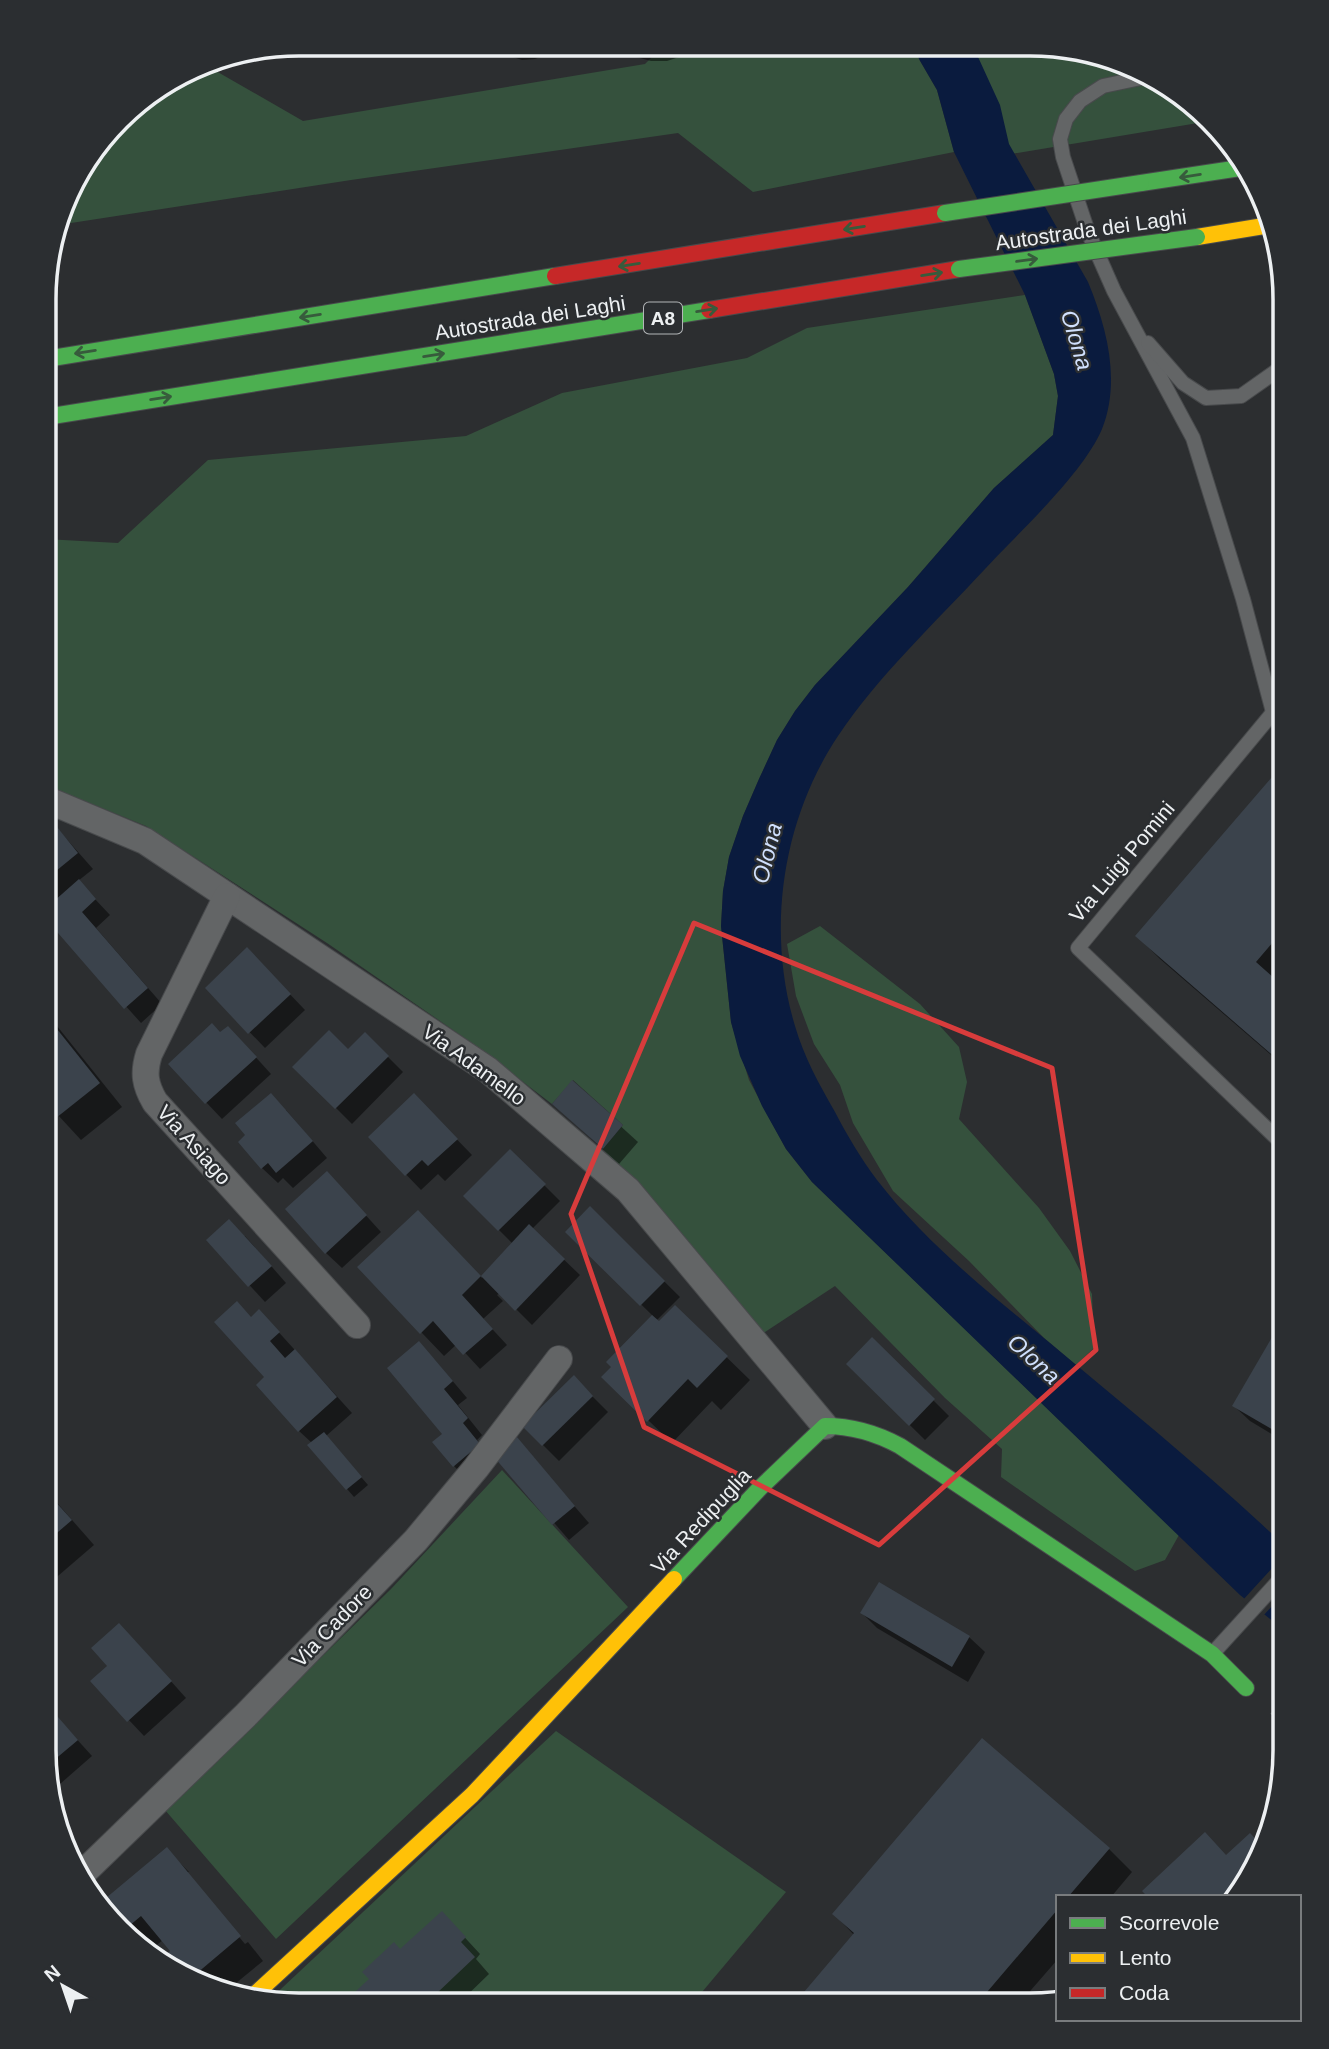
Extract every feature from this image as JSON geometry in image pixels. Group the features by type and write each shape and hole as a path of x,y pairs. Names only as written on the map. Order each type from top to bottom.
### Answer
{"main road":[{"name":"Autostrada dei Laghi","path":"56,357 1234,168"},
{"name":"Autostrada dei Laghi","path":"56,415 959,269 1261,226"},
{"path":"825,1426 865,1429 900,1446 1212,1654 1246,1688"},
{"name":"Via Redipuglia","path":"260,1990 472,1795 760,1488 825,1426"}],"street":[{"name":"Via Adamello","path":"56,804 145,841 488,1070 628,1189 825,1426"},
{"name":"Via Asiago","path":"227,896 149,1054 144,1070 146,1087 155,1102 357,1325"},
{"name":"Via Cadore","path":"87,1868 247,1714 416,1539 476,1468 559,1359"}],"lane":[{"path":"1132,80 1102,86 1080,101 1066,120 1060,139 1069,180 1088,232 1129,322 1193,438 1243,599 1273,711"},
{"path":"1129,322 1183,383 1206,398 1241,396 1273,373"},
{"name":"Via Luigi Pomini","path":"1272,1134 1078,948 1273,712"},
{"path":"1212,1654 1272,1587"}],"highlighted area":[{"path":"694,923 1052,1068 1096,1350 879,1545 644,1427 571,1214"}],"green space":[{"path":"918,56 937,90 954,152 753,192 678,133 69,223 81,192 97,164 127,127 164,97 216,71 303,121 645,64 652,57"},
{"path":"955,56 1030,56 1093,64 1151,89 1178,106 1198,123 1011,154"},
{"path":"1025,295 1054,374 1058,396 1053,435 994,488 908,587 815,685 777,740 743,816 729,857 723,891 721,926 731,1022 749,1080 786,1149 812,1182 1179,1535 1165,1560 1135,1571 1001,1477 1002,1449 945,1398 835,1286 762,1334 635,1183 603,1149 623,1125 573,1080 552,1104 469,1041 327,943 146,826 56,789 56,540 118,543 208,460 466,436 562,393 747,358 807,328"},
{"path":"820,926 920,1004 959,1047 967,1082 959,1119 1039,1208 1070,1251 1092,1294 1094,1348 1076,1365 1044,1338 969,1261 893,1191 853,1123 840,1085 814,1044 796,996 787,944"},
{"path":"502,1470 628,1607 276,1939 165,1810 391,1589"},
{"path":"556,1731 786,1892 701,1993 278,1992"}],"water":[{"name":"Olona","path":"918,56 978,56 1000,105 1009,144 1088,282 1101,318 1109,355 1111,374 1108,411 1093,446 1066,483 889,671 838,736 819,769 792,839 785,876 781,914 786,989 795,1026 818,1081 860,1155 896,1203 959,1266 1169,1443 1272,1534 1272,1621 1240,1595 812,1182 786,1149 762,1106 740,1056 731,1022 721,926 723,891 729,857 743,816 777,740 815,685 908,587 994,488 1053,435 1058,396 1054,374 1025,295 954,152 937,90"}],"pier":[{"path":"1272,1568 1272,1606 1262,1617 1242,1601"}],"building":[{"path":"1273,776 1273,943 1256,962 1273,977 1272,1055 1135,936"},
{"path":"56,826 78,853 56,871"},
{"path":"79,879 96,899 82,912 148,988 124,1009 56,931 56,899"},
{"path":"247,947 291,994 248,1034 205,988"},
{"path":"212,1023 220,1032 228,1026 257,1057 205,1104 168,1064"},
{"path":"56,1028 100,1083 56,1118"},
{"path":"329,1030 348,1049 365,1032 389,1056 335,1109 292,1067"},
{"path":"572,1080 623,1125 603,1149 552,1104"},
{"path":"271,1093 313,1141 276,1173 268,1163 261,1169 238,1142 245,1135 235,1123"},
{"path":"414,1093 458,1139 428,1166 422,1160 405,1176 368,1137"},
{"path":"510,1149 546,1184 498,1231 463,1196"},
{"path":"327,1171 367,1215 325,1254 285,1209"},
{"path":"590,1206 665,1281 640,1306 565,1232"},
{"path":"418,1210 481,1276 462,1295 493,1329 463,1355 433,1321 420,1334 357,1267"},
{"path":"229,1219 272,1266 248,1287 206,1240"},
{"path":"529,1224 565,1259 515,1311 481,1276"},
{"path":"237,1301 251,1317 259,1309 280,1332 270,1341 285,1358 295,1349 337,1397 298,1432 256,1385 264,1377 214,1322"},
{"path":"675,1305 728,1356 697,1388 688,1379 647,1422 601,1377 611,1367 606,1362 652,1315 659,1321"},
{"path":"872,1337 935,1399 909,1426 846,1364"},
{"path":"1272,1337 1272,1429 1232,1406"},
{"path":"419,1341 453,1381 444,1389 468,1418 463,1423 480,1444 453,1467 432,1442 442,1434 387,1368"},
{"path":"574,1375 593,1396 542,1446 522,1426"},
{"path":"324,1432 362,1477 346,1490 307,1445"},
{"path":"517,1437 575,1506 552,1525 494,1457"},
{"path":"56,1502 72,1520 56,1534"},
{"path":"879,1582 970,1636 952,1667 860,1613"},
{"path":"119,1623 172,1681 127,1722 90,1681 107,1666 91,1648"},
{"path":"56,1715 78,1740 57,1758"},
{"path":"982,1738 1110,1848 1070,1895 1056,1895 1056,1911 986,1993 803,1993 854,1933 832,1914"},
{"path":"1205,1832 1226,1855 1250,1833 1256,1839 1225,1895 1146,1895 1142,1891"},
{"path":"167,1847 241,1936 200,1971 167,1953 170,1951 141,1916 130,1925 106,1898"},
{"path":"442,1911 466,1937 461,1942 475,1957 437,1993 354,1993 369,1979 362,1972 394,1942 400,1949"}],"traffic: fast":[{"path":"1141,183 1234,169"},
{"path":"945,213 1141,183"},
{"path":"959,269 1197,237"},
{"path":"56,357 555,276"},
{"path":"56,415 709,310"},
{"path":"674,1579 760,1488 825,1426 855,1429 900,1446 1212,1654 1246,1688"}],"traffic: slow":[{"path":"1197,237 1261,226"},
{"path":"260,1990 472,1795 674,1579"}],"traffic: jam":[{"path":"555,276 945,213"},
{"path":"709,310 959,269"}]}
